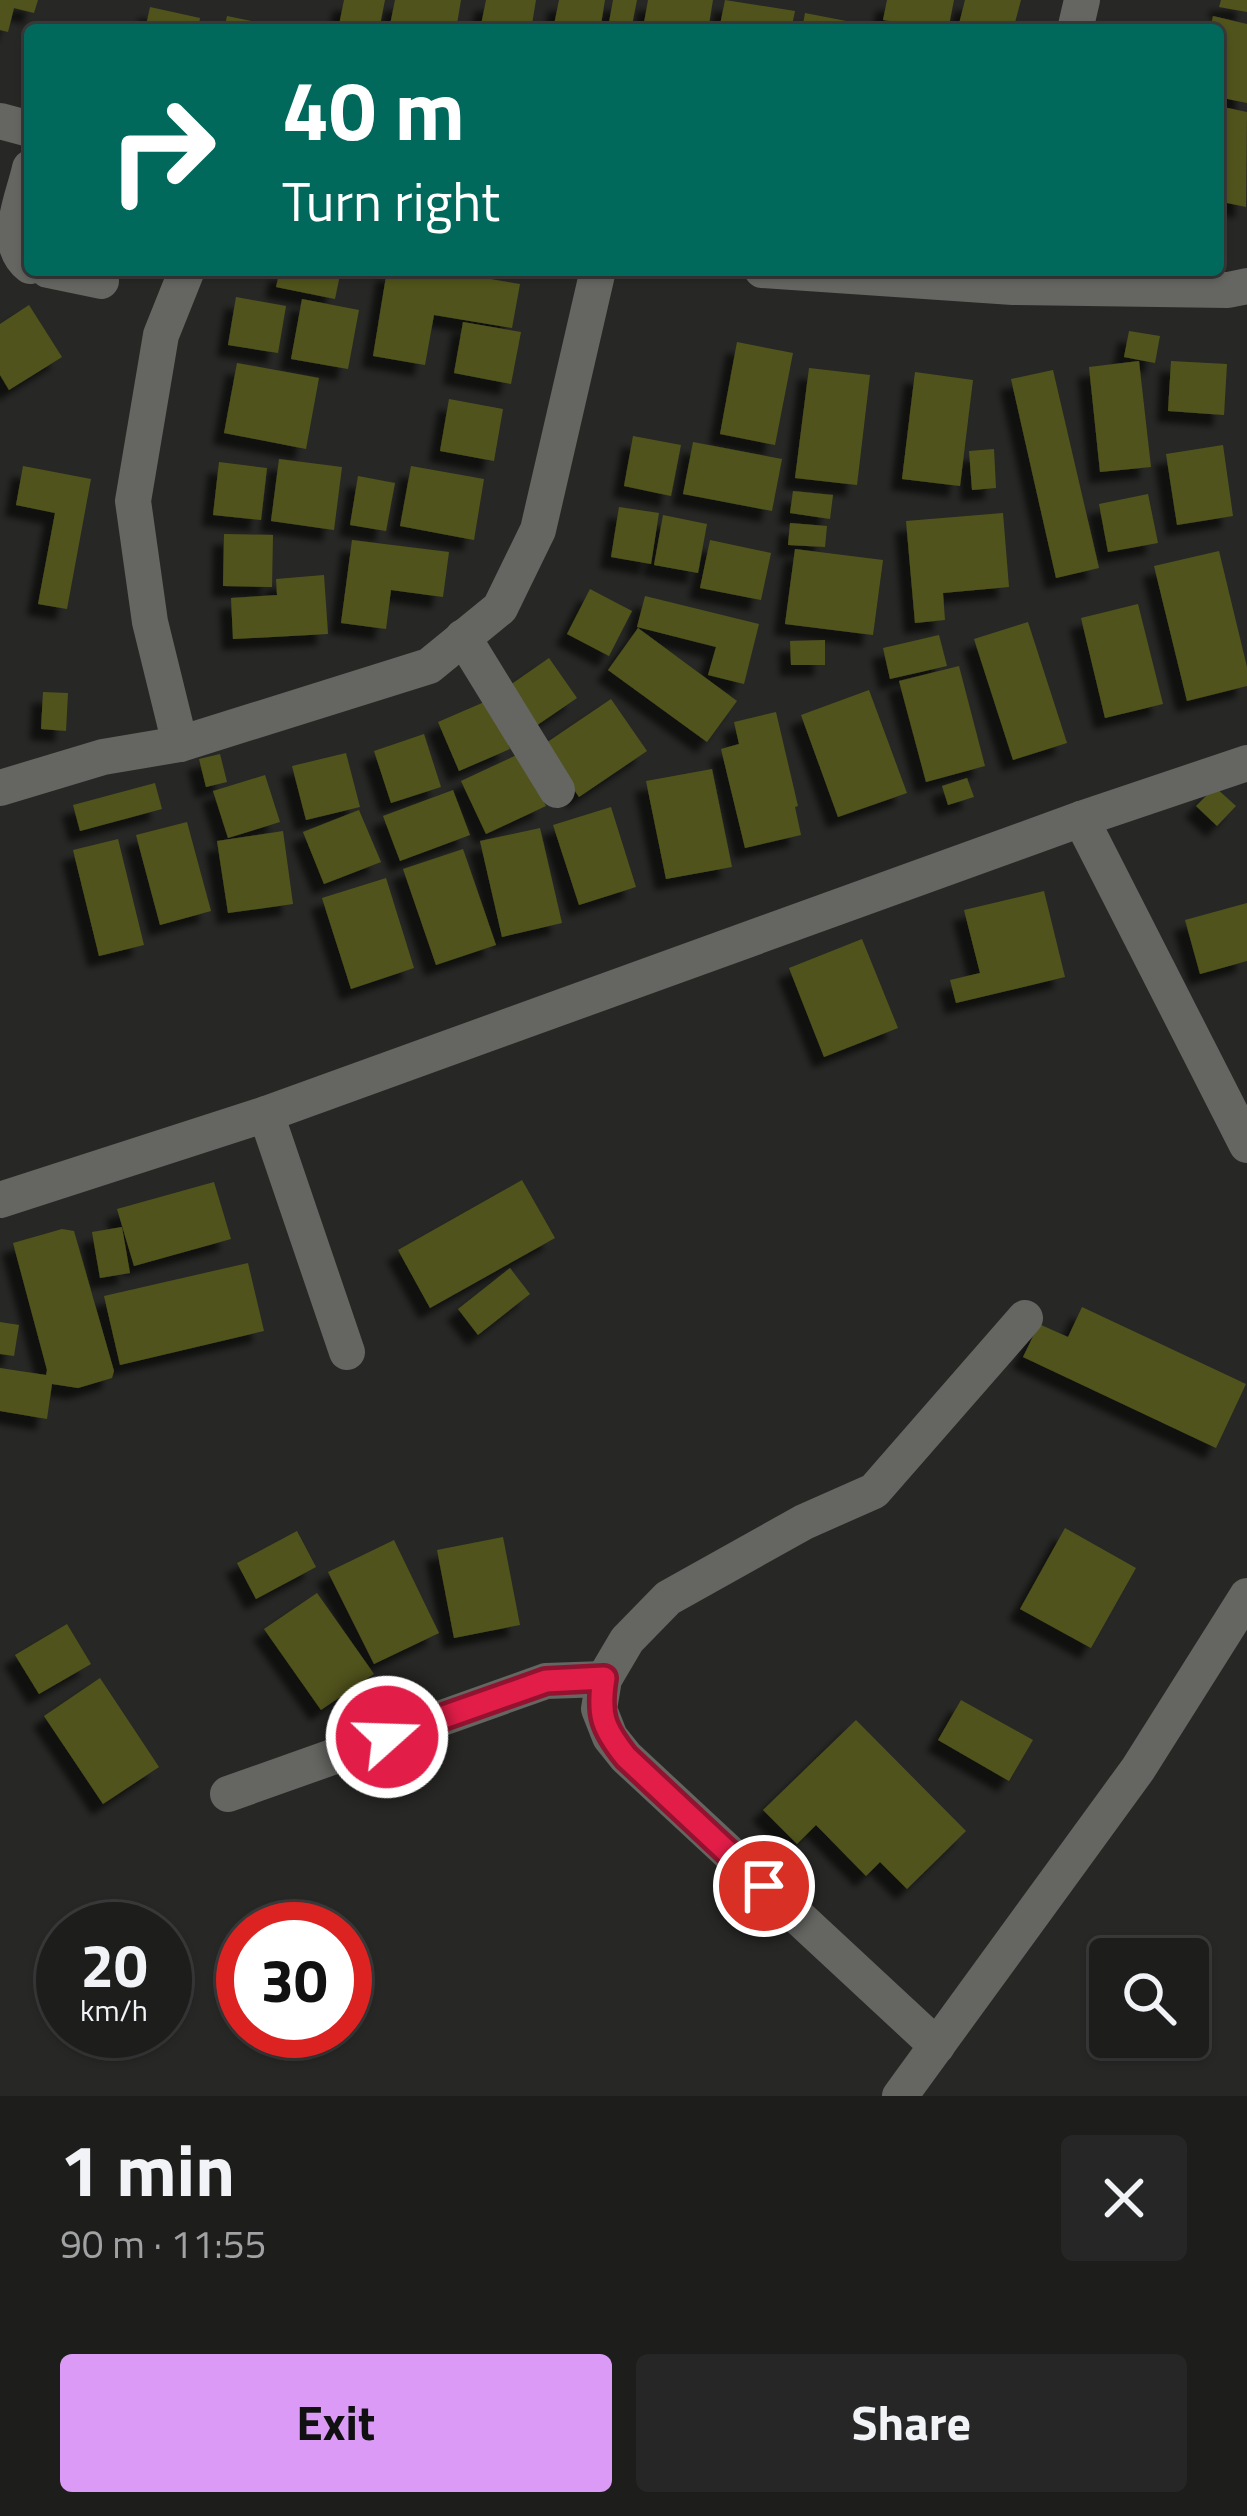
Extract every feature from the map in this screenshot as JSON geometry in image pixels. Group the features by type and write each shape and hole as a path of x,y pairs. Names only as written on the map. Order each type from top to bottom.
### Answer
{"street":[{"path":"24,194 13,243 24,261"},
{"path":"77,276 101,281"},
{"path":"180,744 150,622 133,501 161,335 185,276"},
{"path":"0,788 103,757 180,744 429,666 500,608 538,530 597,276"},
{"path":"952,276 1228,290 1247,286"},
{"path":"464,637 557,790"},
{"path":"0,1199 266,1114 1247,763"},
{"path":"1081,819 1247,1145"},
{"path":"266,1114 347,1352"},
{"path":"937,2046 626,1757 610,1737 599,1709 604,1678 627,1640 668,1598 804,1522 874,1490 1025,1318"},
{"path":"900,2096 1138,1768 1247,1596"},
{"path":"228,1793 546,1681 604,1678"}],"building":[{"path":"0,0 38,0 34,13 14,8 8,32 0,30"},
{"path":"344,0 385,0 380,24 339,24"},
{"path":"395,0 461,0 457,24 390,24"},
{"path":"486,0 536,0 532,24 481,24"},
{"path":"559,0 605,0 601,24 554,24"},
{"path":"613,0 637,0 632,24 609,24"},
{"path":"648,0 713,0 709,24 644,23"},
{"path":"725,0 795,11 792,24 720,24"},
{"path":"887,0 954,0 949,24 883,20"},
{"path":"965,0 1021,0 1015,24 959,24"},
{"path":"1221,0 1247,0 1247,12 1219,7"},
{"path":"150,7 200,18 199,24 146,24"},
{"path":"805,13 862,24 803,24"},
{"path":"227,16 266,24 225,24"},
{"path":"1213,16 1247,24 1247,103 1224,98 1224,24 1211,24"},
{"path":"1224,107 1247,112 1246,207 1224,202"},
{"path":"279,276 340,276 335,299 276,287"},
{"path":"386,276 473,276 520,284 512,328 434,315 425,365 373,356"},
{"path":"236,297 286,306 278,353 228,345"},
{"path":"302,299 359,310 348,369 291,359"},
{"path":"29,305 62,357 9,390 0,375 0,324"},
{"path":"463,322 521,332 511,384 454,373"},
{"path":"1129,331 1160,336 1155,363 1124,357"},
{"path":"737,342 793,353 775,445 720,434"},
{"path":"1139,361 1151,467 1100,472 1089,367"},
{"path":"1171,361 1227,364 1224,415 1168,411"},
{"path":"237,363 319,378 306,449 224,433"},
{"path":"809,368 870,375 857,485 795,478"},
{"path":"1053,370 1099,568 1056,578 1011,379"},
{"path":"915,372 973,380 960,486 902,479"},
{"path":"449,399 503,409 494,461 440,451"},
{"path":"633,436 681,445 671,496 624,486"},
{"path":"693,442 782,459 772,511 683,494"},
{"path":"1223,445 1233,516 1177,525 1166,454"},
{"path":"994,449 996,488 972,490 969,451"},
{"path":"279,459 342,467 334,530 271,521"},
{"path":"219,462 267,468 261,520 213,515"},
{"path":"23,466 91,479 67,609 38,604 55,513 16,505"},
{"path":"411,466 484,479 474,540 400,526"},
{"path":"358,476 395,483 386,531 350,525"},
{"path":"793,491 833,495 830,519 790,513"},
{"path":"1148,494 1158,543 1108,552 1099,504"},
{"path":"619,507 659,513 651,564 611,557"},
{"path":"1003,513 1009,587 943,593 945,620 915,623 906,521"},
{"path":"663,515 707,524 698,573 654,565"},
{"path":"790,523 827,526 825,547 788,545"},
{"path":"224,534 273,535 272,587 223,586"},
{"path":"352,540 449,552 443,597 391,590 386,629 341,623"},
{"path":"710,540 771,553 761,600 700,588"},
{"path":"795,549 883,560 873,635 785,624"},
{"path":"1219,551 1247,667 1247,686 1187,701 1154,566"},
{"path":"324,575 328,634 233,639 231,598 277,595 276,579"},
{"path":"590,589 632,611 609,656 567,634"},
{"path":"645,596 759,624 744,684 708,675 716,647 637,627"},
{"path":"1138,604 1163,704 1105,718 1081,618"},
{"path":"1028,622 1067,743 1013,760 974,639"},
{"path":"638,628 737,701 707,742 608,670"},
{"path":"939,635 947,666 890,679 883,648"},
{"path":"825,640 825,665 791,665 790,641"},
{"path":"549,658 577,698 533,728 506,688"},
{"path":"959,666 985,766 926,782 899,681"},
{"path":"869,690 907,793 838,817 801,715"},
{"path":"43,692 68,693 66,731 41,729"},
{"path":"611,699 647,751 579,797 543,745"},
{"path":"489,700 510,749 459,771 438,722"},
{"path":"776,712 801,835 745,848 721,749 739,744 734,722"},
{"path":"424,734 441,787 391,803 374,751"},
{"path":"346,753 360,807 306,820 292,766"},
{"path":"521,753 546,806 486,834 461,781"},
{"path":"220,754 227,782 206,787 199,759"},
{"path":"712,769 732,867 666,879 646,781"},
{"path":"265,775 280,822 228,838 213,791"},
{"path":"967,778 974,797 948,805 942,786"},
{"path":"155,783 162,809 80,831 73,805"},
{"path":"1215,787 1236,806 1217,826 1196,806"},
{"path":"453,790 470,835 400,861 383,816"},
{"path":"611,807 636,887 579,905 553,825"},
{"path":"359,810 381,862 324,884 303,832"},
{"path":"187,822 211,911 160,925 136,835"},
{"path":"540,828 562,923 502,937 480,841"},
{"path":"283,831 293,904 228,913 217,841"},
{"path":"118,839 144,945 99,956 73,850"},
{"path":"463,849 496,945 436,965 403,869"},
{"path":"386,878 414,968 351,989 322,898"},
{"path":"1044,891 1065,977 956,1003 950,980 980,973 964,910"},
{"path":"1247,903 1247,961 1200,974 1185,920"},
{"path":"862,939 898,1028 824,1057 789,968"},
{"path":"522,1180 555,1238 430,1308 398,1250"},
{"path":"214,1182 231,1239 134,1266 117,1209"},
{"path":"122,1227 130,1273 100,1278 92,1232"},
{"path":"62,1229 74,1231 114,1371 112,1378 78,1388 52,1384 47,1419 0,1411 0,1368 46,1375 47,1370 13,1243"},
{"path":"248,1263 264,1331 120,1365 104,1296"},
{"path":"510,1268 530,1294 478,1335 458,1309"},
{"path":"1082,1307 1246,1384 1216,1448 1023,1357 1039,1324 1068,1337"},
{"path":"0,1322 19,1325 14,1356 0,1354"},
{"path":"1065,1528 1136,1568 1091,1648 1020,1609"},
{"path":"297,1531 316,1567 256,1599 237,1563"},
{"path":"503,1537 520,1625 454,1638 437,1550"},
{"path":"394,1540 439,1633 374,1664 328,1572"},
{"path":"317,1593 374,1674 321,1710 264,1629"},
{"path":"67,1624 91,1664 39,1694 15,1655"},
{"path":"100,1678 159,1767 103,1804 44,1716"},
{"path":"961,1700 1033,1740 1009,1781 938,1740"},
{"path":"856,1720 966,1831 907,1889 880,1862 866,1876 816,1825 797,1844 763,1810"}],"route":[{"path":"387,1737 546,1681 604,1678 599,1709 610,1737 764,1886"}]}
